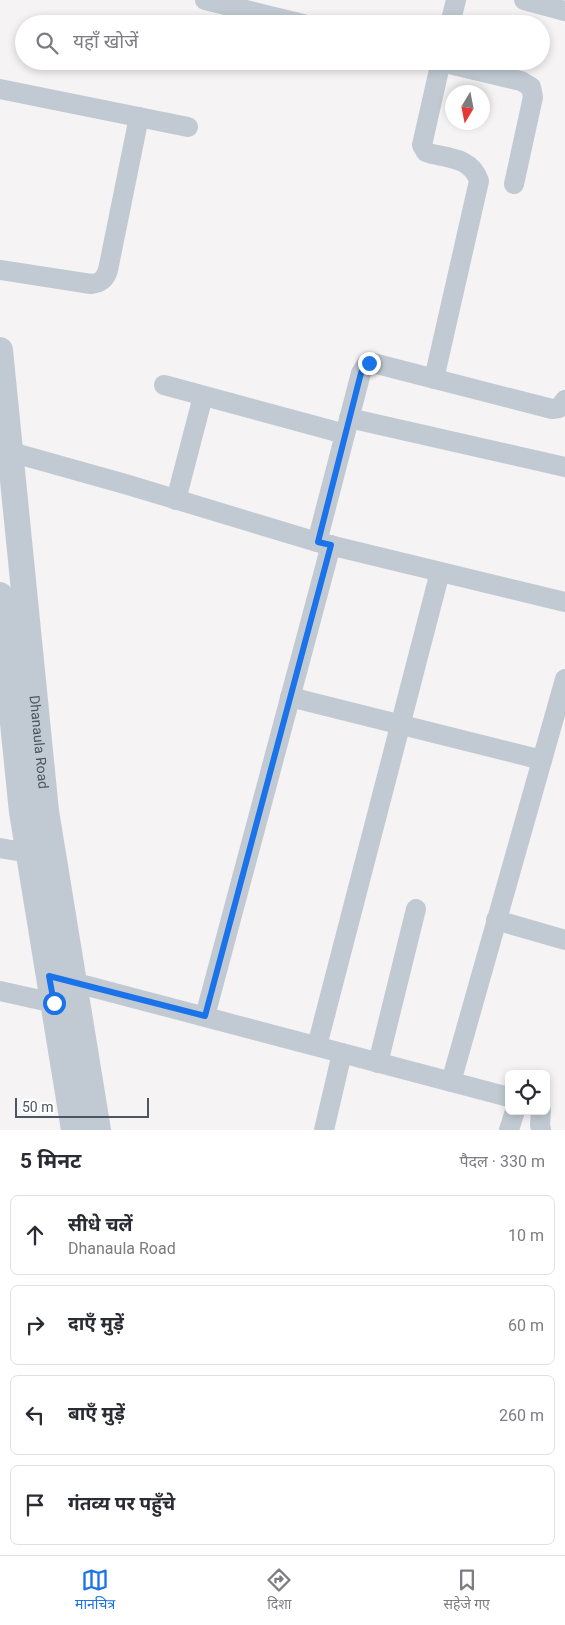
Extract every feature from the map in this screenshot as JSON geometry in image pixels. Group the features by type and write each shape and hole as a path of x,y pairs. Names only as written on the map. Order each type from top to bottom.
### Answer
{"street":[{"path":"205,0 266,15"},
{"path":"452,15 456,0"},
{"path":"524,0 565,11"},
{"path":"434,379 479,181 477,174 467,163 426,152 422,145 439,70"},
{"path":"475,70 521,81 531,87 533,97 514,184"},
{"path":"0,89 188,127"},
{"path":"0,270 91,284 98,284 106,277 139,117"},
{"name":"Dhanaula Road","path":"0,350 5,450 46,811 41,852 49,976 74,1130"},
{"path":"205,1016 290,697 324,543 347,426 361,373 366,364 373,363 552,409 559,408 565,400"},
{"path":"164,386 347,426 565,467"},
{"path":"176,500 203,396"},
{"path":"5,450 324,543 565,602"},
{"path":"317,1046 440,572"},
{"name":"Dhanaula Road","path":"0,595 4,669 22,812 41,852 74,982 98,1130"},
{"path":"451,1082 565,679"},
{"path":"290,697 542,760"},
{"path":"0,848 41,852"},
{"path":"378,1062 416,909"},
{"path":"496,920 565,940"},
{"path":"49,976 505,1097"},
{"path":"0,991 54,1003"},
{"path":"324,1130 342,1053"},
{"path":"509,1130 514,1115"},
{"path":"541,1115 541,1130"}],"route":[{"path":"54,1003 49,976 205,1016 331,545 318,542 361,373 366,364 369,363"}]}
